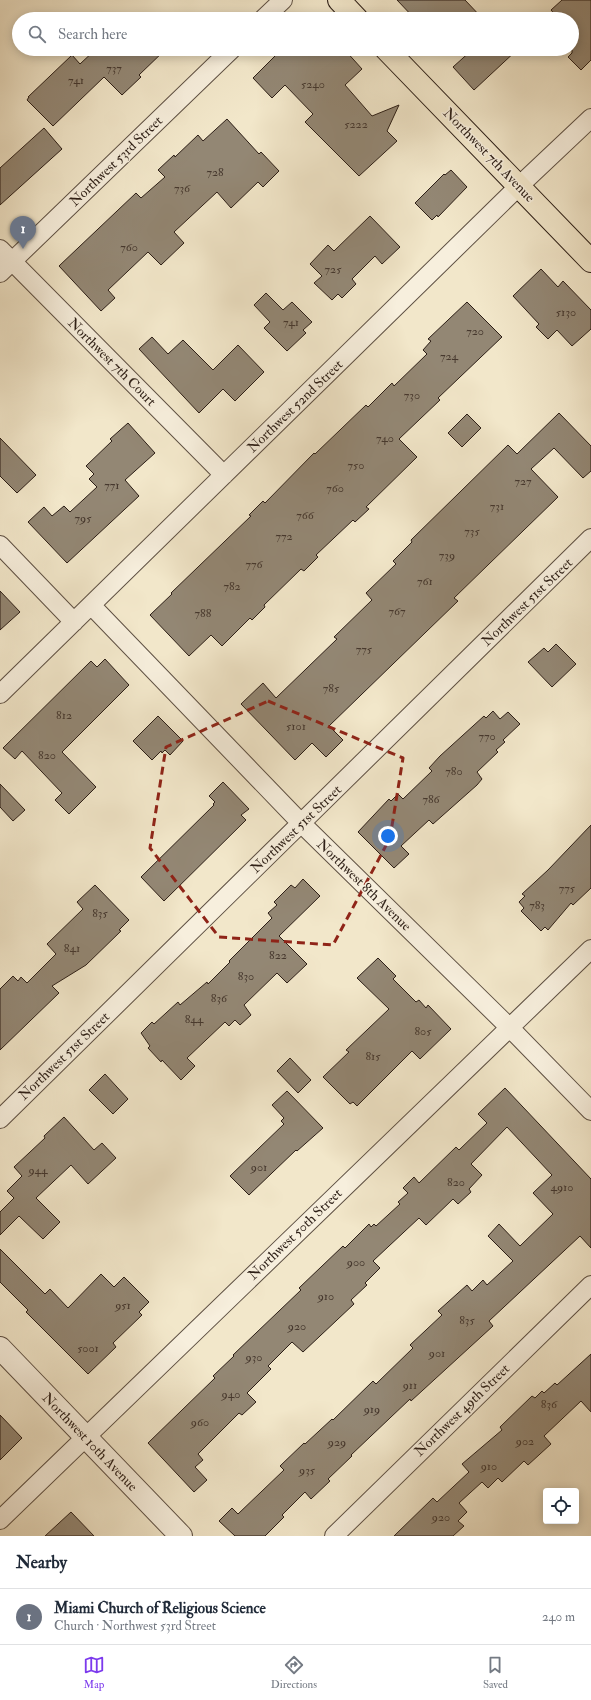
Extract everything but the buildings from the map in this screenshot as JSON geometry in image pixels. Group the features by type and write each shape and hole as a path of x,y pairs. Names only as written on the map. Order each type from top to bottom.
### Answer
{"main road":[{"path":"339,0 350,12"},
{"name":"Northwest 7th Avenue","path":"393,56 591,261"}],"street":[{"path":"270,12 283,0"},
{"name":"Northwest 53rd Street","path":"4,261 224,56"},
{"name":"Northwest 52nd Street","path":"0,694 519,186 591,118"},
{"name":"Northwest 7th Court","path":"4,261 224,475"},
{"name":"Northwest 51st Street","path":"0,1119 591,538"},
{"path":"0,545 74,622"},
{"name":"Northwest 8th Avenue","path":"91,605 301,823 509,1027 591,1111"},
{"name":"Northwest 50th Street","path":"0,1520 591,949"},
{"name":"Northwest 49th Street","path":"334,1536 591,1285"},
{"name":"Northwest 10th Avenue","path":"0,1348 181,1536"}],"highlighted area":[{"path":"268,701 403,758 390,838 333,945 219,937 150,848 166,747"}],"place":[{"name":"Miami Church of Religious Science","path":"23,249"}]}
